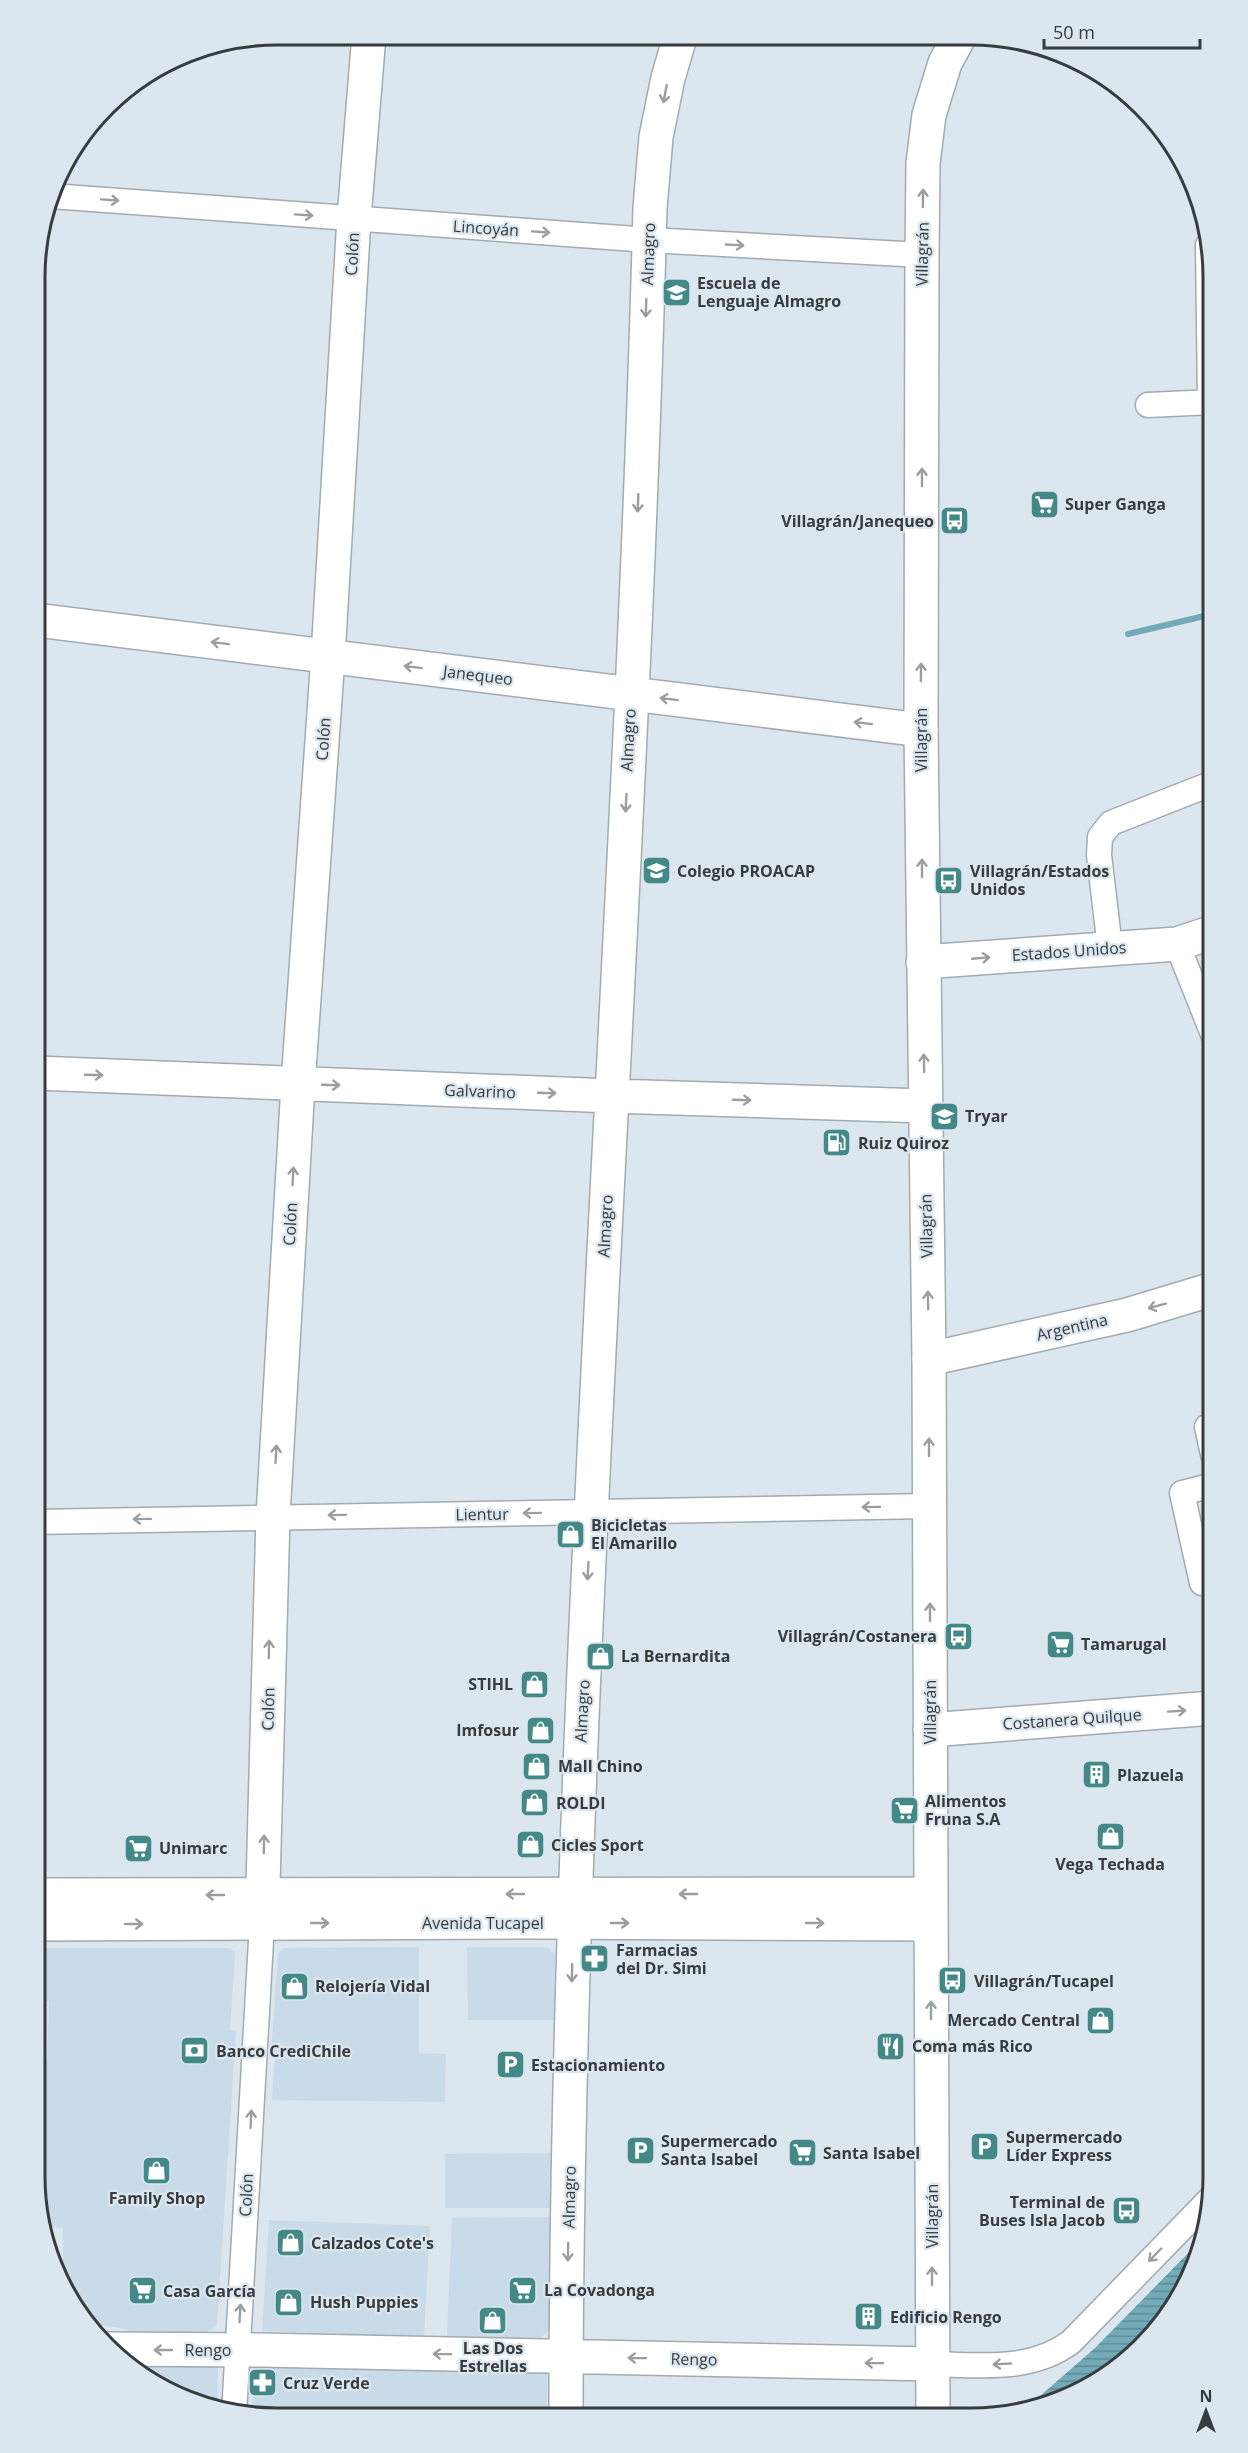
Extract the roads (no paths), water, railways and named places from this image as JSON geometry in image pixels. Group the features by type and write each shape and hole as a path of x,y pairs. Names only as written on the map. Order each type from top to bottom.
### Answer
{"main road":[{"name":"Colón","path":"262,1909 273,1516 298,1083 328,657 354,218 368,45"},
{"name":"Almagro","path":"566,2408 573,1908 631,694 649,240 656,137 668,78 678,45"},
{"name":"Villagrán","path":"933,2408 929,1359 921,730 922,255 923,163 930,115 945,63 955,45"},
{"name":"Janequeo","path":"45,621 921,730"},
{"name":"Estados Unidos","path":"923,962 1177,944 1203,935"},
{"name":"Galvarino","path":"45,1073 925,1106"},
{"name":"Argentina","path":"929,1359 1127,1315 1203,1291"},
{"name":"Costanera Quilque","path":"930,1730 1203,1709"},
{"name":"Avenida Tucapel","path":"45,1896 262,1909"},
{"name":"Avenida Tucapel","path":"45,1923 262,1909 931,1909"},
{"name":"Rengo","path":"122,2349 933,2364"}],"street":[{"name":"Lincoyán","path":"59,197 649,240 922,255"},
{"path":"1148,405 1203,402"},
{"path":"1110,948 1099,855 1100,837 1111,823 1203,787"},
{"path":"1177,944 1203,1009"},
{"path":"1203,1488 1182,1493 1203,1583"},
{"name":"Lientur","path":"45,1522 930,1506"},
{"name":"Colón","path":"235,2404 262,1909"},
{"name":"Rengo","path":"933,2364 1000,2365 1027,2362 1057,2352 1071,2342 1201,2209"}],"water":[{"path":"1191,2250 1179,2279 1164,2305 1146,2329 1124,2351 1087,2377 1037,2398 1095,2348"}],"waterway":[{"path":"1128,634 1203,616"}],"place":[{"name":"Escuela de Lenguaje Almagro","path":"676,292"},
{"name":"Super Ganga","path":"1044,504"},
{"name":"Villagrán/Janequeo","path":"955,521"},
{"name":"Colegio PROACAP","path":"656,871"},
{"name":"Villagrán/Estados Unidos","path":"949,880"},
{"name":"Tryar","path":"944,1116"},
{"name":"Ruiz Quiroz","path":"837,1143"},
{"name":"Bicicletas El Amarillo","path":"570,1534"},
{"name":"Villagrán/Costanera","path":"958,1636"},
{"name":"Tamarugal","path":"1060,1644"},
{"name":"La Bernardita","path":"600,1656"},
{"name":"STIHL","path":"534,1684"},
{"name":"Imfosur","path":"540,1730"},
{"name":"Mall Chino","path":"537,1766"},
{"name":"Plazuela","path":"1096,1775"},
{"name":"ROLDI","path":"535,1803"},
{"name":"Alimentos Fruna S.A","path":"904,1810"},
{"name":"Vega Techada","path":"1110,1836"},
{"name":"Cicles Sport","path":"530,1845"},
{"name":"Unimarc","path":"138,1848"},
{"name":"Farmacias del Dr. Simi","path":"595,1959"},
{"name":"Villagrán/Tucapel","path":"953,1981"},
{"name":"Relojería Vidal","path":"294,1986"},
{"name":"Mercado Central","path":"1101,2020"},
{"name":"Coma más Rico","path":"891,2046"},
{"name":"Banco CrediChile","path":"195,2051"},
{"name":"Estacionamiento","path":"510,2065"},
{"name":"Supermercado Líder Express","path":"985,2146"},
{"name":"Supermercado Santa Isabel","path":"640,2150"},
{"name":"Santa Isabel","path":"802,2153"},
{"name":"Family Shop","path":"157,2170"},
{"name":"Terminal de Buses Isla Jacob","path":"1126,2211"},
{"name":"Calzados Cote's","path":"290,2243"},
{"name":"La Covadonga","path":"523,2290"},
{"name":"Casa García","path":"142,2291"},
{"name":"Hush Puppies","path":"289,2302"},
{"name":"Edificio Rengo","path":"869,2317"},
{"name":"Las Dos Estrellas","path":"493,2320"},
{"name":"Cruz Verde","path":"262,2383"}]}
